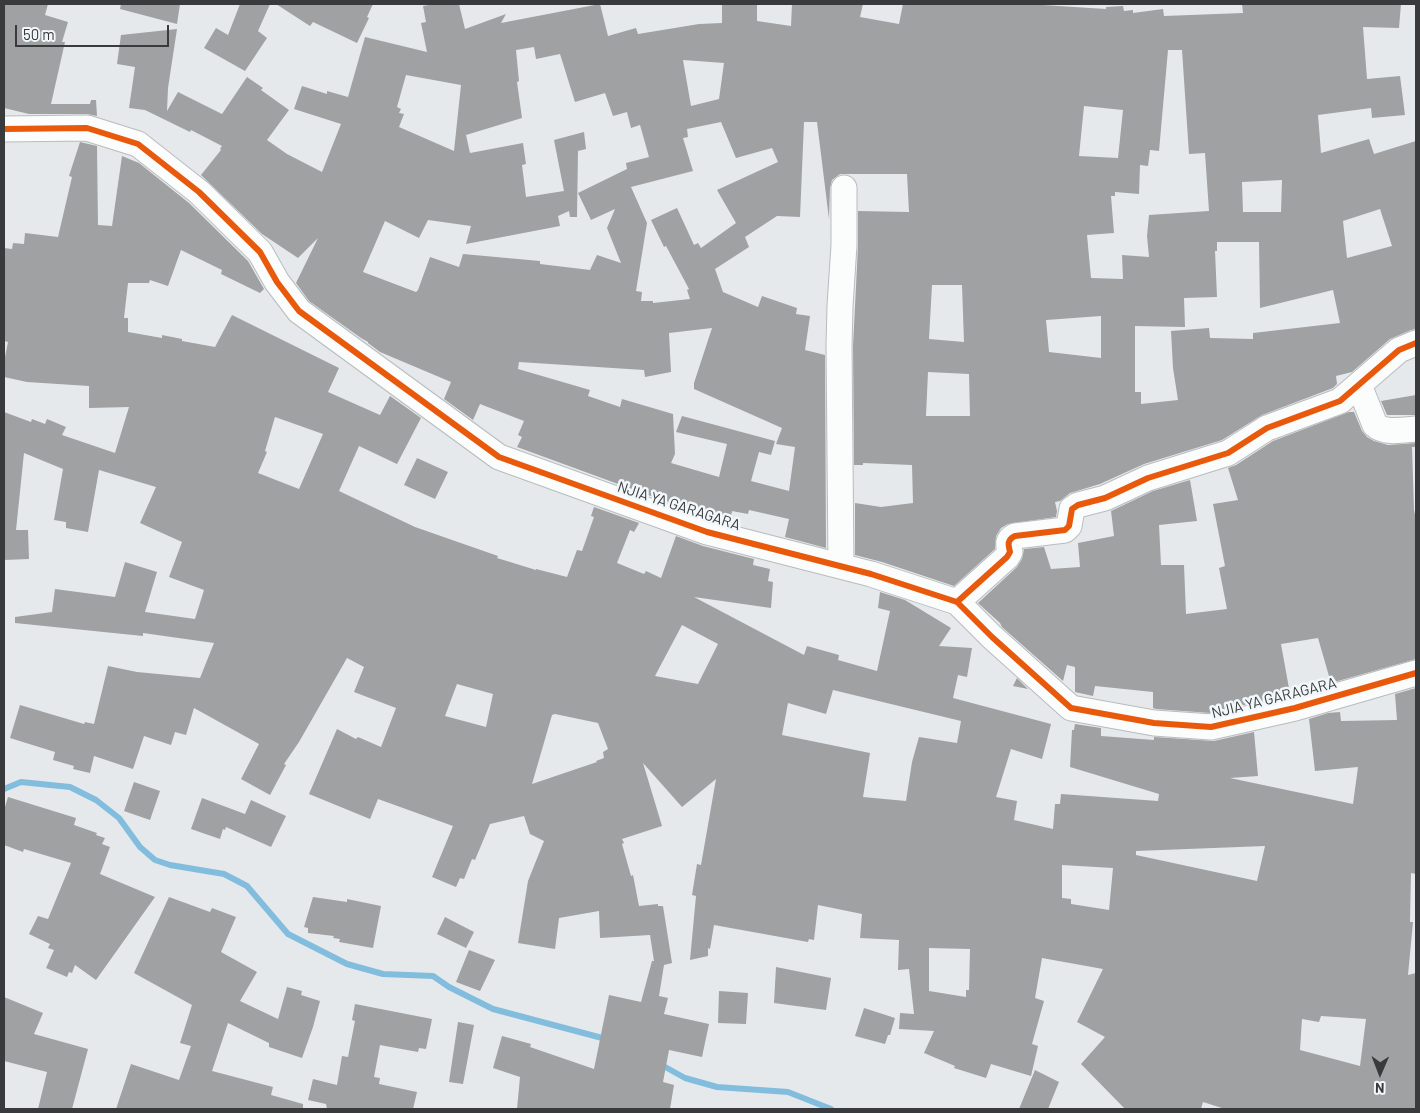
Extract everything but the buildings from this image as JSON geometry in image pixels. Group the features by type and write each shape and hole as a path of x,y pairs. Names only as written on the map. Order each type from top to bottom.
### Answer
{"street":[{"name":"NJIA YA GARAGARA","path":"4,130 87,128 138,144 199,192 260,252 277,282 299,311 499,457 707,532 871,574 957,602 992,637 1071,708 1154,724 1211,727 1295,708 1416,673"},
{"path":"841,566 839,346 844,245 844,188"},
{"path":"957,602 1007,557 1010,552 1008,543 1015,536 1065,530 1069,526 1072,509 1078,505 1105,498 1148,478 1228,453 1267,428 1340,401 1399,350 1416,343"},
{"path":"1359,385 1375,425 1379,429 1385,431 1416,429"}],"waterway":[{"path":"4,789 21,782 70,787 96,800 119,818 140,847 155,860 170,865 224,874 247,886 288,934 347,964 383,974 433,976 449,987 493,1009 606,1039"},
{"path":"658,1063 685,1078 717,1087 788,1092 831,1109"}],"cycle path":[{"path":"4,129 87,128 138,144 199,192 260,252 277,282 299,311 499,457 707,532 871,574 957,602 992,637 1071,708 1154,723 1211,727 1295,708 1416,673"},
{"path":"957,602 1007,557 1010,552 1009,541 1015,536 1065,530 1069,526 1072,509 1078,505 1105,498 1148,478 1228,453 1267,428 1340,401 1399,350 1416,343"}]}
